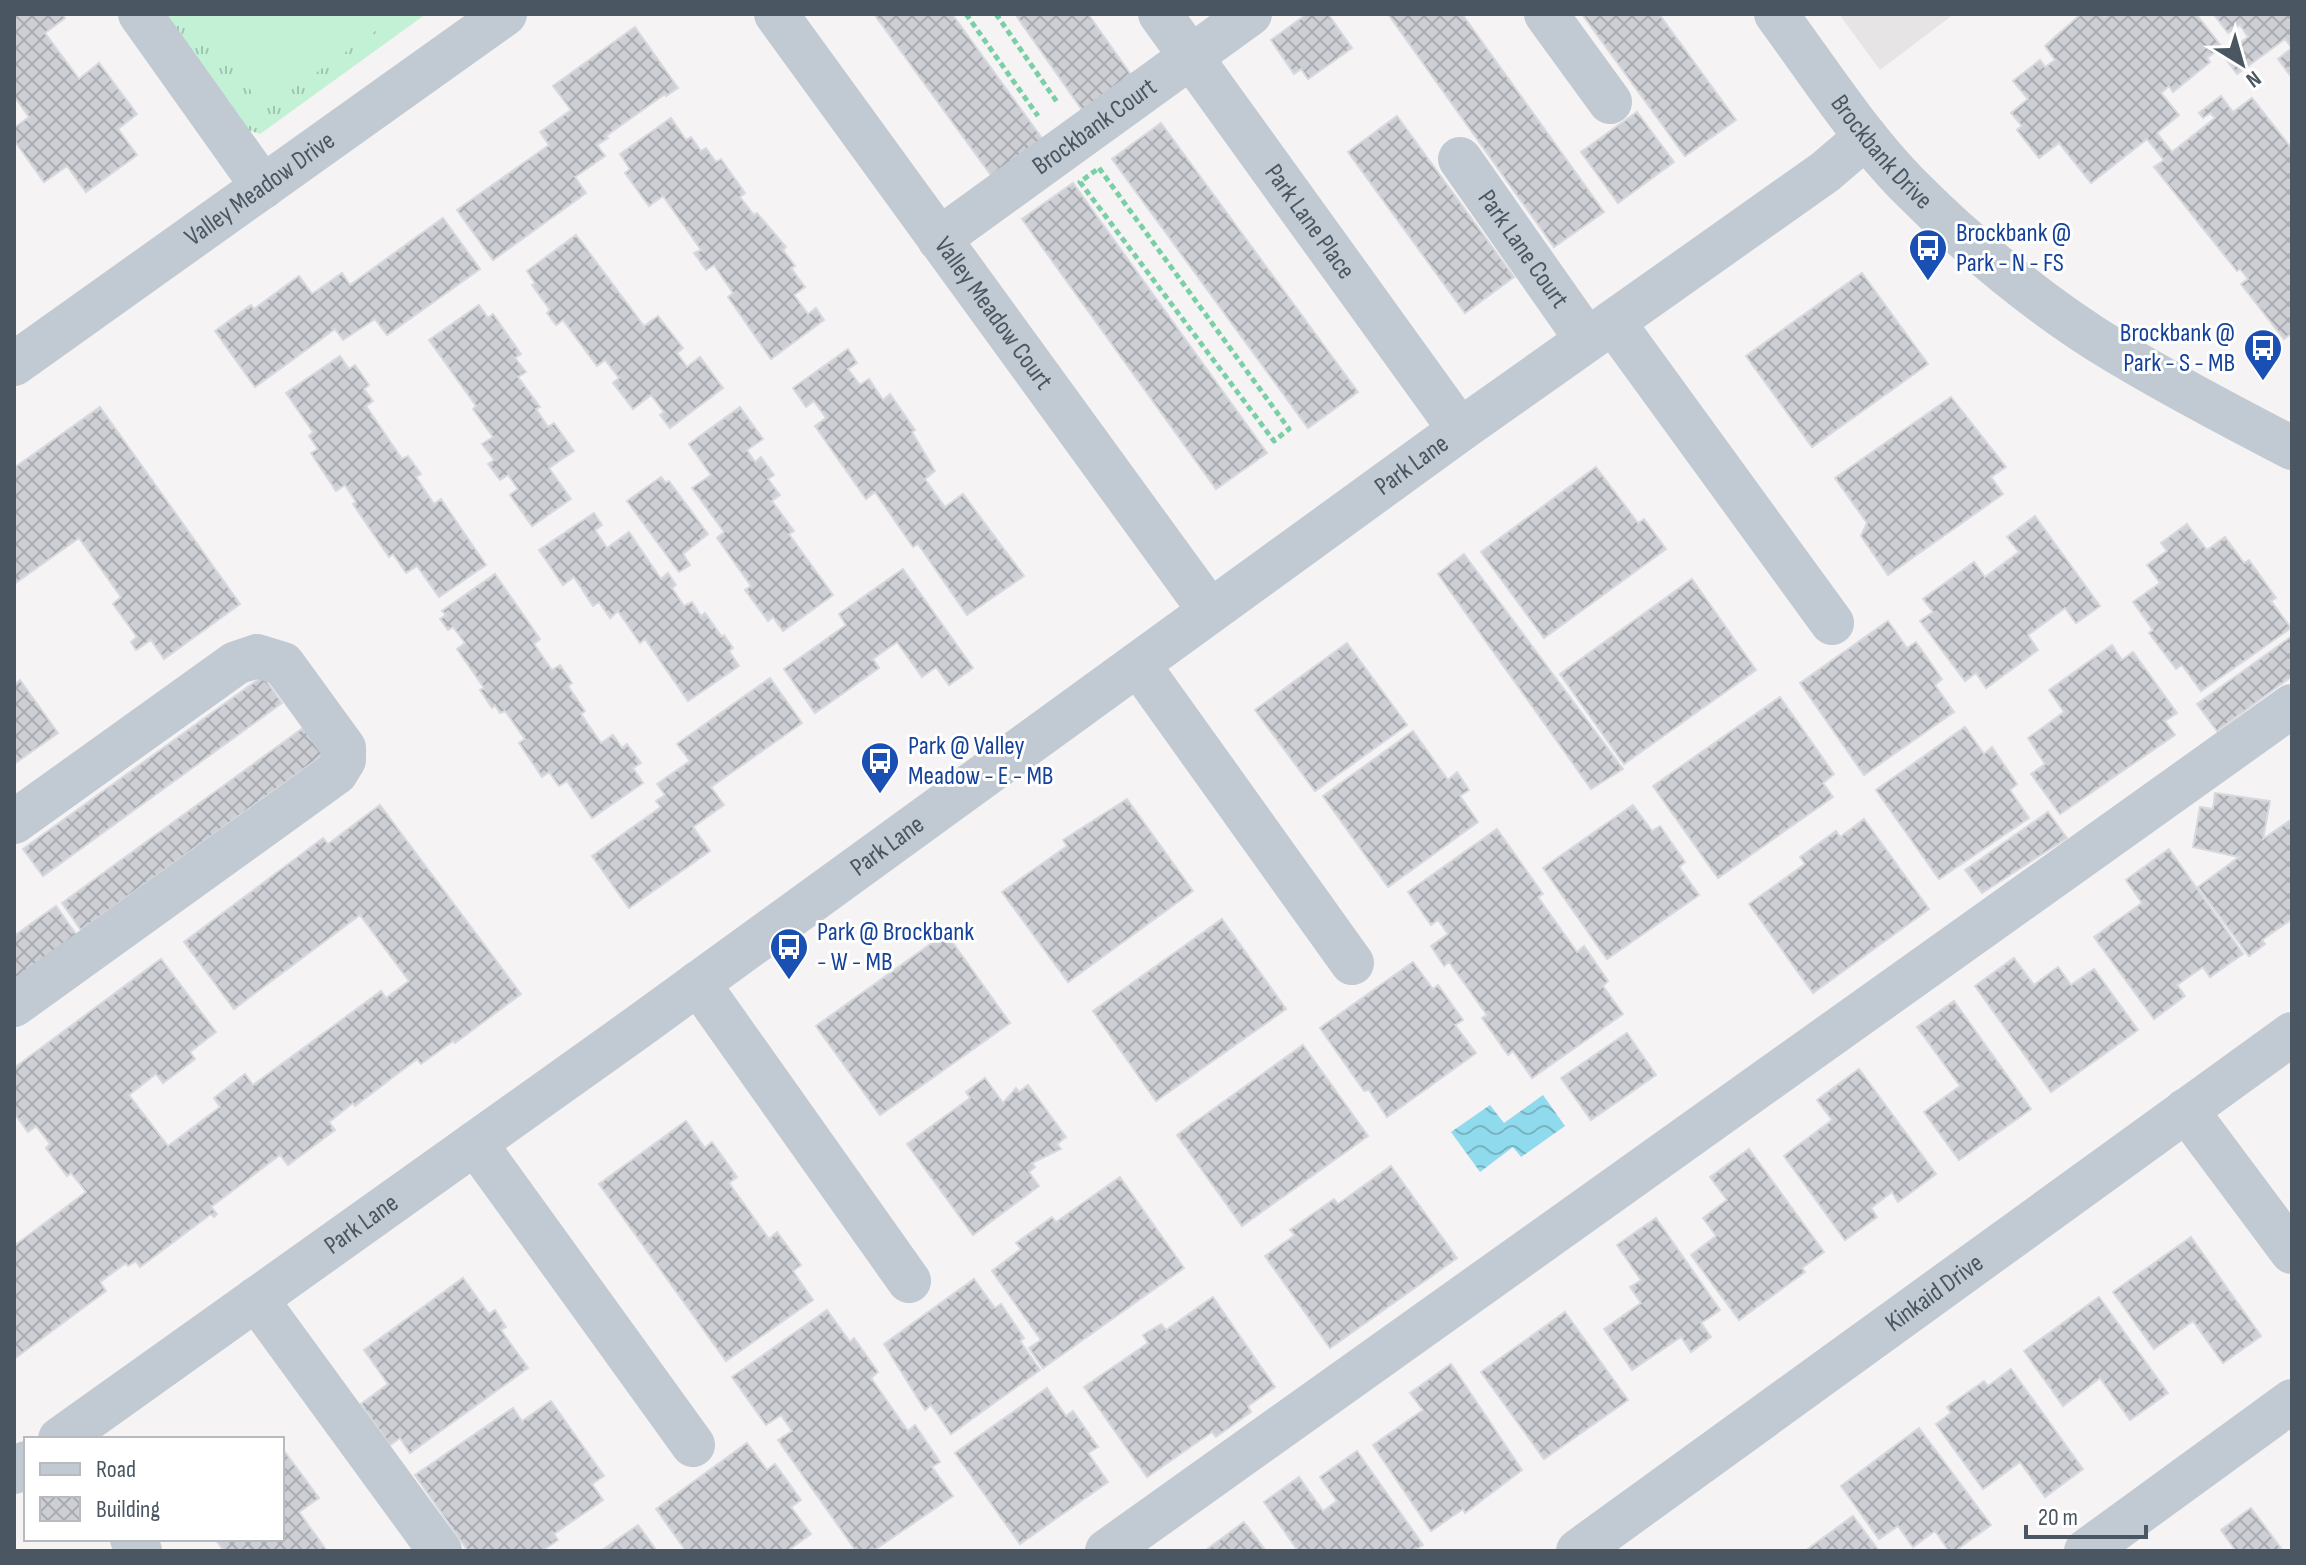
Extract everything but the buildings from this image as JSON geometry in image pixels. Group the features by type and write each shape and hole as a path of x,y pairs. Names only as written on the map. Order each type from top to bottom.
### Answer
{"street":[{"path":"140,14 263,187"},
{"name":"Valley Meadow Drive","path":"14,364 505,14"},
{"name":"Valley Meadow Court","path":"776,14 1210,611"},
{"name":"Park Lane Place","path":"1160,14 1460,430"},
{"name":"Brockbank Court","path":"939,239 1250,14"},
{"path":"1546,14 1610,102"},
{"name":"Brockbank Drive","path":"1776,14 1866,137 1906,183 1975,247 2044,302 2113,350 2292,448"},
{"name":"Park Lane","path":"63,1437 698,983 1460,430 1825,172 1866,137"},
{"name":"Park Lane Court","path":"1460,159 1832,623"},
{"path":"14,822 236,663 257,656 283,664 344,748 344,760 336,773 14,1005"},
{"path":"1138,664 1352,963"},
{"path":"1107,1551 2292,706"},
{"path":"698,983 909,1281"},
{"name":"Kinkaid Drive","path":"1578,1551 2292,1034"},
{"path":"2186,1110 2292,1252"},
{"path":"475,1143 693,1445"},
{"path":"256,1299 440,1551"},
{"path":"2086,1551 2292,1401"}],"path":[{"path":"966,14 1044,125"},
{"path":"996,14 1063,111"},
{"path":"1099,168 1289,429 1274,441 1080,182 1099,168"}],"shaded area":[{"path":"1839,14 1954,14 1880,70"}],"green space":[{"path":"163,14 426,14 260,134 248,130"},
{"path":"196,14 400,14 264,109"}],"water":[{"path":"1543,1095 1565,1126 1521,1157 1513,1147 1480,1172 1451,1132 1490,1105 1504,1123"}],"place":[{"name":"Brockbank @ Park - N - FS","path":"1928,282"},
{"name":"Brockbank @ Park - S - MB","path":"2263,382"},
{"name":"Park @ Valley Meadow - E - MB","path":"880,795"},
{"name":"Park @ Brockbank - W - MB","path":"789,981"}]}
